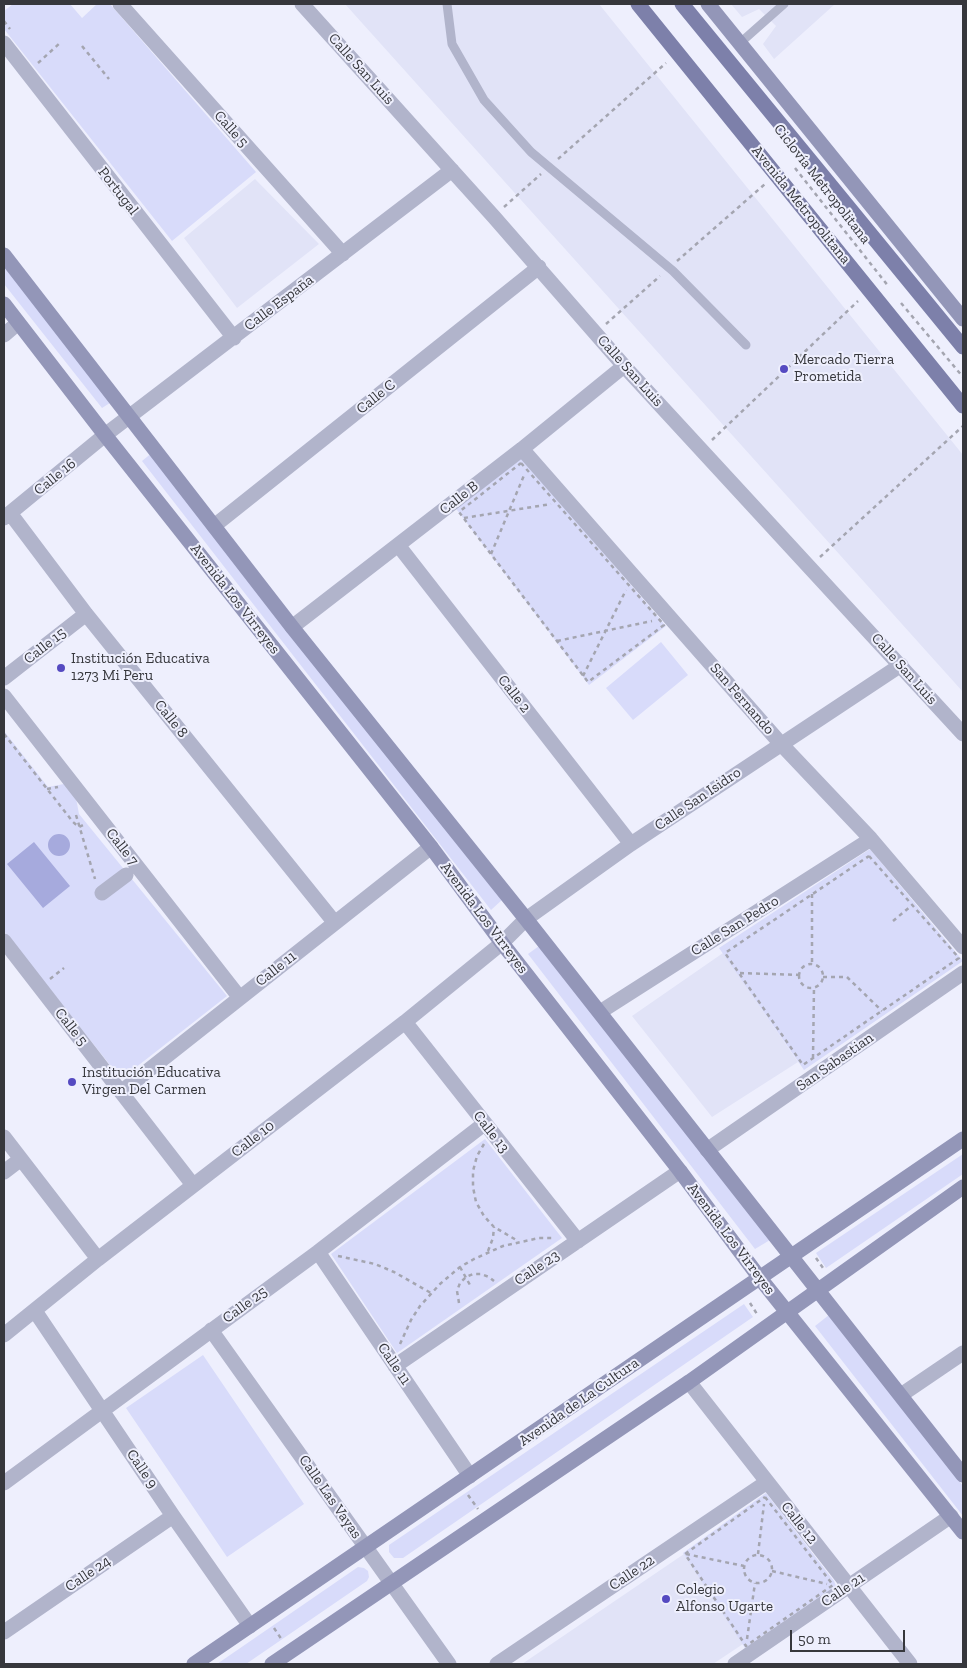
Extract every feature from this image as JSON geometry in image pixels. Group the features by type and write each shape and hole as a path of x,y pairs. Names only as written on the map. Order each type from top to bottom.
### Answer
{"main road":[{"name":"Avenida Metropolitana","path":"638,4 963,406"},
{"path":"682,4 963,347"},
{"path":"708,4 963,319"},
{"name":"Avenida Los Virreyes","path":"4,255 292,627 600,1012 963,1475"},
{"name":"Avenida Los Virreyes","path":"4,304 105,435 431,847 502,943 760,1277 963,1532"},
{"name":"Avenida de La Cultura","path":"194,1664 963,1139"},
{"path":"272,1664 689,1382 963,1187"}],"street":[{"name":"Calle 5","path":"120,4 343,254"},
{"name":"Calle San Luis","path":"302,4 494,216 624,366 963,734"},
{"name":"Portugal","path":"4,43 234,338"},
{"name":"Calle España","path":"105,435 130,418 452,170"},
{"name":"Calle C","path":"214,526 539,267"},
{"path":"4,335 18,323"},
{"name":"Calle B","path":"292,627 522,450 624,366"},
{"name":"Calle 16","path":"7,516 105,435"},
{"name":"San Fernando","path":"522,450 665,619 871,839 963,947"},
{"name":"Calle 8","path":"7,516 335,923"},
{"name":"Calle 2","path":"398,544 631,844"},
{"name":"Calle 15","path":"4,678 86,614"},
{"name":"Calle San Isidro","path":"502,943 526,919 631,844 901,665"},
{"name":"Calle 7","path":"4,696 240,998"},
{"name":"Calle San Pedro","path":"600,1012 871,839"},
{"name":"Calle 11","path":"121,1092 431,847"},
{"path":"102,893 126,875"},
{"name":"Calle 5","path":"4,941 193,1185"},
{"name":"Calle 10","path":"4,1335 98,1259 405,1022 502,943"},
{"name":"San Sabastian","path":"707,1150 963,973"},
{"name":"Calle 13","path":"405,1022 578,1241"},
{"name":"Calle 25","path":"4,1483 318,1252 484,1124"},
{"path":"4,1137 98,1259"},
{"path":"4,1172 21,1159"},
{"name":"Calle 23","path":"395,1366 680,1172"},
{"name":"Calle 11","path":"318,1252 395,1366 465,1480"},
{"name":"Calle 9","path":"35,1311 173,1516 250,1626"},
{"name":"Calle Las Vayas","path":"211,1330 449,1664"},
{"path":"901,1395 963,1353"},
{"name":"Calle 12","path":"689,1382 766,1489 849,1586 910,1664"},
{"name":"Calle 22","path":"497,1664 682,1548 766,1489"},
{"name":"Calle 24","path":"4,1632 173,1516"},
{"name":"Calle 21","path":"735,1664 951,1516"}],"lane":[{"path":"447,4 452,44 484,100 531,152 670,268 746,345"},
{"path":"740,42 784,4"}],"path":[{"path":"38,64 61,42"},
{"path":"82,46 109,79"},
{"path":"494,216 677,52"},
{"name":"Ciclovía Metropolitana","path":"792,164 891,290"},
{"path":"596,333 776,174"},
{"path":"702,450 870,290"},
{"path":"897,298 963,377"},
{"path":"810,566 963,426"},
{"path":"491,554 526,469"},
{"path":"464,518 556,503"},
{"path":"459,512 588,682 665,619"},
{"path":"583,676 628,585"},
{"path":"557,641 665,619"},
{"path":"4,734 73,822 79,827"},
{"path":"47,789 64,786"},
{"path":"75,809 96,882 102,893"},
{"path":"79,827 84,823"},
{"path":"869,856 912,905 960,958 803,1064 725,953 869,856"},
{"path":"812,894 812,964"},
{"path":"893,921 912,905"},
{"path":"812,964 821,968 823,977 822,982 814,987 808,987 803,984 800,975 802,968 812,964"},
{"path":"47,982 64,968"},
{"path":"740,973 800,975"},
{"path":"823,977 847,977 882,1011"},
{"path":"813,1058 814,987"},
{"path":"477,1148 485,1142"},
{"path":"485,1142 490,1150"},
{"path":"485,1142 477,1156 473,1171 473,1187 476,1202 484,1216 494,1227 519,1242"},
{"path":"488,1252 493,1238 494,1227"},
{"path":"405,1344 397,1350 411,1320 431,1293 460,1267 488,1252 519,1242 539,1238 560,1238 552,1244"},
{"path":"334,1255 342,1249"},
{"path":"334,1255 339,1263"},
{"path":"334,1255 355,1258 381,1266 413,1281 431,1293"},
{"path":"814,1255 825,1271"},
{"path":"460,1267 470,1285"},
{"path":"461,1306 457,1291 460,1283 466,1278 473,1274 481,1274 495,1282"},
{"path":"748,1299 757,1314"},
{"path":"465,1480 485,1519"},
{"path":"682,1548 766,1489"},
{"path":"758,1554 766,1489"},
{"path":"766,1489 832,1585"},
{"path":"682,1548 744,1566"},
{"path":"682,1548 746,1646"},
{"path":"758,1554 767,1558 772,1566 772,1571 766,1581 756,1583 745,1577 744,1566 747,1559 752,1555 758,1554"},
{"path":"772,1571 832,1585"},
{"path":"746,1646 756,1583"},
{"path":"746,1646 832,1585"},
{"path":"265,1616 290,1651"}],"shaded area":[{"path":"13,4 70,4 82,18 97,4 110,4 256,172 172,241 4,29 4,11"},
{"name":"Mercado Tierra Prometida","path":"345,4 599,4 963,455 963,692"},
{"path":"731,4 835,4 774,59 763,44 776,26 759,9 742,17"},
{"path":"255,179 319,244 237,308 184,238"},
{"path":"4,264 113,401 102,408 4,284"},
{"path":"153,452 503,899 491,910 142,461"},
{"path":"516,459 523,459 666,626 589,685 454,506"},
{"path":"661,642 688,675 633,720 606,688"},
{"path":"4,731 48,787 64,784 76,798 79,814 227,996 121,1079 4,931"},
{"path":"870,849 963,961 804,1070 719,948"},
{"path":"539,946 770,1240 755,1249 528,954"},
{"path":"723,953 798,1062 712,1117 632,1016"},
{"path":"485,1139 562,1238 397,1353 331,1254"},
{"path":"963,1154 963,1174 826,1268 816,1253"},
{"path":"744,1304 753,1317 403,1558 394,1558 389,1552 389,1545"},
{"path":"829,1315 963,1486 963,1516 815,1326"},
{"path":"203,1355 304,1504 227,1557 126,1408"},
{"path":"766,1493 836,1586 745,1648 683,1553"},
{"name":"Colegio Alfonso Ugarte","path":"684,1554 743,1644 713,1664 522,1664"},
{"path":"358,1567 368,1571 369,1577 367,1581 246,1664 217,1664"}],"water":[{"path":"59,834 67,837 70,845 67,853 59,856 51,853 48,845 51,837"},
{"path":"34,842 70,886 43,908 7,864"}],"place":[{"name":"Mercado Tierra Prometida","path":"784,369"},
{"name":"Institución Educativa 1273 Mi Peru","path":"61,668"},
{"name":"Institución Educativa Virgen Del Carmen","path":"72,1082"},
{"name":"Colegio Alfonso Ugarte","path":"666,1599"}]}
